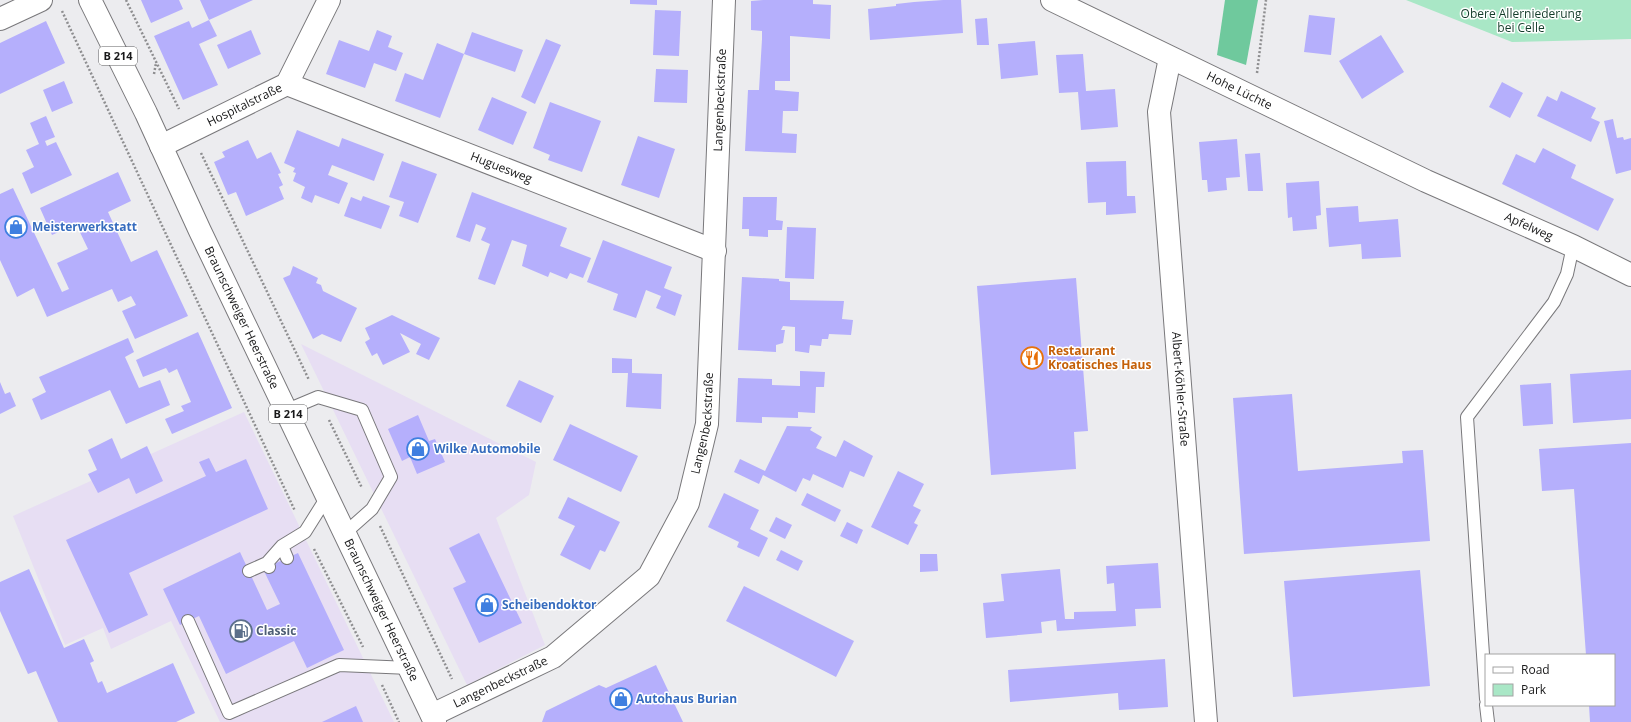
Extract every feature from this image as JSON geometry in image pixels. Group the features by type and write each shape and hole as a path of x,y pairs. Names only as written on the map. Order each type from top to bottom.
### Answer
{"street":[{"name":"Braunschweiger Heerstraße","path":"90,0 146,113 327,497 346,533 434,718"},
{"name":"Hospitalstraße","path":"161,146 287,84 329,0"},
{"name":"Langenbeckstraße","path":"434,718 553,657 650,576 688,504 707,424 724,0"},
{"name":"Hohe Lüchte","path":"1058,1 1170,58 1426,182"},
{"path":"0,19 50,4"},
{"name":"Albert-Köhler-Straße","path":"1170,58 1159,112 1206,722"},
{"name":"Huguesweg","path":"287,84 715,250"},
{"name":"Apfelweg","path":"1426,182 1573,246 1631,275"}],"lane":[{"path":"1485,684 1467,417 1554,302 1567,274 1573,246"},
{"path":"287,410 318,397 362,410 391,477 372,509 346,533"},
{"path":"249,571 268,565 282,546 305,532 327,497"},
{"path":"282,546 287,558"},
{"path":"188,621 229,713 339,665 410,668"},
{"path":"1486,706 1488,722"}],"path":[{"path":"126,0 156,62"},
{"path":"1254,99 1266,0"},
{"path":"50,4 305,532 399,722"}],"shaded area":[{"path":"301,344 536,462 529,495 496,518 545,645 467,685"},
{"path":"244,412 394,722 220,722 171,621 111,649 103,628 65,645 13,516"}],"green space":[{"path":"1225,0 1258,0 1246,65 1217,55"},
{"name":"Obere Allerniederung bei Celle","path":"1406,0 1631,0 1631,39 1512,42"}],"building":[{"path":"141,0 179,0 183,9 151,23"},
{"path":"200,0 253,0 209,20"},
{"path":"630,0 657,0 657,5 630,4"},
{"path":"813,0 813,4 831,5 830,39 790,36 790,81 775,81 775,90 799,92 798,111 783,111 782,133 797,134 796,153 745,151 748,90 759,90 762,39 762,31 751,30 751,1"},
{"path":"961,0 963,33 870,40 868,9 896,6 896,4"},
{"path":"655,10 681,11 679,56 653,55"},
{"path":"1309,15 1335,18 1331,55 1304,52"},
{"path":"987,18 989,45 977,45 975,19"},
{"path":"209,20 217,36 199,44 218,85 183,100 154,36 189,21 192,28"},
{"path":"46,21 65,63 0,94 0,43"},
{"path":"251,30 261,54 228,69 217,45"},
{"path":"377,30 392,36 388,47 403,53 396,71 374,63 365,88 326,74 339,40 369,51"},
{"path":"472,32 523,50 515,72 464,54"},
{"path":"1381,35 1404,72 1362,99 1339,61"},
{"path":"546,39 561,45 535,104 521,97"},
{"path":"1035,41 1038,75 1001,79 998,44"},
{"path":"437,43 464,54 440,118 395,101 405,73 423,80"},
{"path":"1083,54 1086,91 1115,89 1118,127 1081,130 1078,92 1059,93 1056,55"},
{"path":"656,69 688,70 687,103 654,102"},
{"path":"64,81 73,103 52,112 43,90"},
{"path":"1502,82 1523,93 1510,118 1489,107"},
{"path":"1561,91 1596,108 1591,118 1600,122 1591,142 1537,116 1547,96 1557,101"},
{"path":"492,97 527,112 513,145 478,130"},
{"path":"550,102 601,121 582,172 548,160 550,155 533,148"},
{"path":"46,116 55,137 45,141 47,146 56,142 72,175 31,194 22,173 34,167 26,150 39,144 30,123"},
{"path":"1613,119 1617,138 1623,137 1624,140 1631,138 1631,170 1616,174 1604,121"},
{"path":"297,130 339,147 342,138 384,154 374,181 332,165 328,175 348,183 339,204 315,195 312,203 301,198 305,187 293,181 296,173 293,172 295,168 284,163"},
{"path":"638,136 675,149 659,198 621,185"},
{"path":"1237,139 1240,177 1226,178 1227,190 1208,192 1207,180 1202,180 1199,142"},
{"path":"248,140 257,159 271,152 281,173 278,174 283,185 279,187 284,199 246,216 236,192 228,195 214,162 225,157 222,152"},
{"path":"1543,148 1576,165 1571,178 1614,199 1598,231 1502,184 1516,154 1535,163"},
{"path":"1260,153 1263,191 1248,191 1245,154"},
{"path":"402,161 437,174 418,223 399,216 404,202 389,197"},
{"path":"1126,161 1127,196 1135,196 1136,213 1106,215 1106,202 1088,203 1086,162"},
{"path":"118,172 131,201 108,212 131,262 157,250 188,316 135,339 122,311 136,305 131,296 118,302 112,289 47,317 34,288 17,297 0,260 0,194 13,188 62,292 69,289 57,263 88,249 76,224 52,235 40,208"},
{"path":"1319,181 1321,215 1316,216 1317,229 1293,231 1292,217 1288,218 1286,183"},
{"path":"472,192 567,228 560,246 591,258 583,278 570,273 567,279 550,272 548,277 522,266 527,245 512,240 495,285 478,279 490,244 481,240 486,228 476,224 470,242 456,237"},
{"path":"363,196 390,206 381,229 344,216 351,197 361,201"},
{"path":"743,197 777,197 776,220 783,221 782,230 768,230 768,237 749,236 749,229 742,229"},
{"path":"1358,206 1359,222 1398,219 1401,257 1362,259 1361,244 1329,247 1326,208"},
{"path":"787,227 816,228 814,279 785,278"},
{"path":"603,240 672,267 664,288 682,295 675,316 656,308 661,296 646,290 636,318 613,310 618,294 587,282"},
{"path":"293,266 318,278 316,283 321,285 323,291 357,308 341,342 322,334 313,339 283,278 290,275"},
{"path":"742,277 779,279 779,281 790,282 790,300 844,301 842,319 853,320 851,335 829,334 828,339 822,339 821,346 810,345 809,353 795,351 795,327 783,326 781,330 785,330 783,343 776,345 776,352 738,350"},
{"name":"Restaurant Kroatisches Haus","path":"1076,278 1088,431 1074,432 1076,469 991,475 977,286"},
{"path":"392,315 440,338 429,360 416,354 421,344 400,333 410,352 383,365 377,353 372,356 365,342 370,339 365,328"},
{"path":"198,332 232,408 172,434 165,419 184,411 181,406 191,402 177,369 169,373 166,368 143,377 136,360"},
{"path":"128,338 134,352 125,357 139,388 160,380 170,405 126,424 110,390 41,420 32,399 46,392 39,377"},
{"path":"612,358 632,359 632,373 662,374 661,409 626,407 628,373 612,373"},
{"path":"1631,370 1631,419 1573,423 1570,374"},
{"path":"800,371 825,372 824,387 816,387 815,413 798,412 798,418 762,417 762,423 736,422 738,378 772,379 772,385 800,386"},
{"path":"519,380 554,396 541,423 506,406"},
{"path":"0,382 5,394 10,392 16,406 0,414"},
{"path":"1551,383 1553,424 1523,426 1520,385"},
{"path":"1292,394 1298,471 1403,463 1402,451 1423,450 1430,541 1244,554 1233,398"},
{"name":"Wilke Automobile","path":"418,415 429,441 435,439 445,462 417,474 410,457 402,461 388,429"},
{"path":"570,424 638,456 621,492 553,460"},
{"path":"787,426 812,427 810,430 822,437 816,448 836,457 844,440 873,456 864,477 850,471 843,488 813,474 810,481 803,478 796,492 763,475 759,484 734,472 740,459 765,471"},
{"path":"112,438 121,459 147,446 163,481 136,494 129,478 98,493 88,474 97,470 88,450"},
{"path":"1631,443 1631,722 1590,722 1589,706 1615,706 1615,654 1586,654 1574,489 1542,491 1539,449"},
{"path":"209,458 216,472 246,459 268,509 129,573 148,615 109,633 66,540 206,476 199,462"},
{"path":"898,471 924,484 913,506 921,510 914,523 918,525 908,545 871,527"},
{"path":"724,493 759,510 750,529 768,538 759,557 737,547 739,542 708,527"},
{"path":"807,493 841,510 835,522 801,505"},
{"path":"568,497 620,522 605,552 600,550 590,570 560,555 575,526 558,518"},
{"path":"776,517 792,525 785,539 769,531"},
{"path":"847,522 863,530 857,544 840,536"},
{"name":"Scheibendoktor","path":"479,533 522,623 479,643 453,588 466,582 449,548"},
{"path":"781,550 803,561 798,571 776,560"},
{"path":"240,552 267,610 280,604 263,569 298,553 344,650 307,668 294,641 226,674 199,616 180,625 163,589"},
{"path":"920,554 937,554 938,571 920,572"},
{"path":"1158,563 1161,608 1135,609 1136,626 1057,631 1056,620 1041,622 1042,633 986,638 983,603 1004,601 1001,574 1060,569 1065,619 1074,619 1074,612 1116,611 1114,583 1107,584 1106,566"},
{"path":"29,569 64,648 84,639 94,661 90,663 98,683 102,681 107,693 173,663 195,713 176,722 58,722 36,671 28,674 0,611 0,582"},
{"path":"1420,570 1430,686 1293,697 1284,581"},
{"path":"744,586 854,641 836,677 726,621"},
{"path":"1165,659 1168,707 1119,710 1118,693 1010,702 1008,670"},
{"name":"Autohaus Burian","path":"656,665 683,722 542,722 546,711 599,685 606,688"},
{"path":"356,706 363,722 322,722"}],"place":[{"name":"Meisterwerkstatt","path":"16,227"},
{"name":"Restaurant Kroatisches Haus","path":"1032,358"},
{"name":"Wilke Automobile","path":"418,449"},
{"name":"Scheibendoktor","path":"487,605"},
{"name":"Classic","path":"241,631"},
{"name":"Autohaus Burian","path":"621,699"}]}
